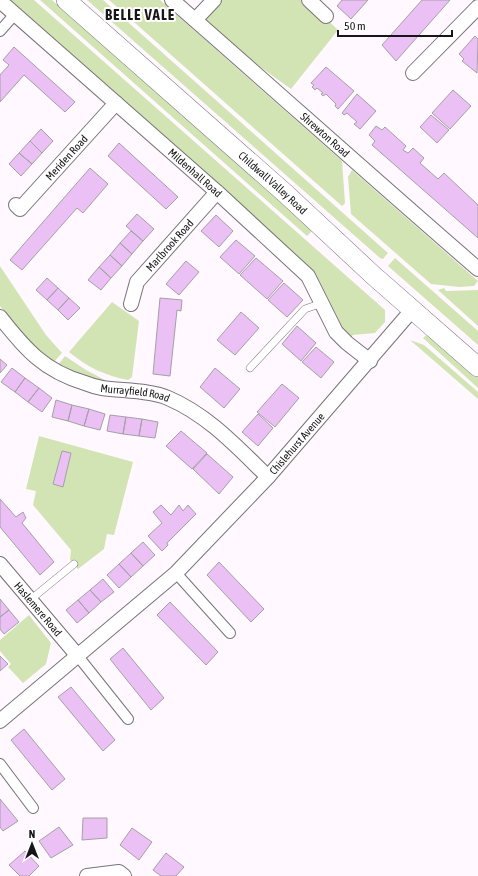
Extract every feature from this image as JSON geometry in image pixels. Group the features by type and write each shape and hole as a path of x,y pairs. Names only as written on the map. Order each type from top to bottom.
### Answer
{"main road":[{"name":"Childwall Valley Road","path":"66,0 286,194 374,276 478,366"}],"street":[{"name":"Shrewton Road","path":"172,0 353,161 478,269"},
{"path":"195,20 214,0"},
{"name":"Mildenhall Road","path":"0,1 217,192 308,276 336,332 347,343 370,361"},
{"path":"312,1 326,16"},
{"path":"413,73 478,7"},
{"path":"0,31 15,14"},
{"name":"Meriden Road","path":"16,205 20,209 116,103"},
{"name":"Marlbrook Road","path":"131,304 138,282 217,192"},
{"name":"Chislehurst Avenue","path":"0,721 176,573 268,476 413,310"},
{"name":"Murrayfield Road","path":"0,317 29,352 51,369 74,380 101,388 133,391 167,397 208,420 268,476"},
{"name":"Haslemere Road","path":"0,564 77,655"},
{"path":"176,573 230,633"},
{"path":"77,655 128,719"},
{"path":"0,764 33,808"},
{"path":"87,876 118,872 124,876"}],"lane":[{"path":"250,368 305,310 322,303"},
{"path":"30,600 74,564"}],"green space":[{"path":"8,0 34,0 385,310 385,322 375,333 353,335 351,337 340,326 310,268"},
{"path":"40,0 52,0 313,230 307,236"},
{"path":"87,0 103,0 388,253 383,259 380,258"},
{"path":"109,0 160,0 342,161 345,203 342,206"},
{"path":"214,0 307,0 338,30 291,89 195,20"},
{"path":"352,170 478,281 474,286 459,287 431,284 351,214 348,177"},
{"path":"395,258 478,331 478,345 388,266"},
{"path":"0,266 46,335 62,353 53,363 43,355 22,333 0,306"},
{"path":"444,288 446,291 478,290 478,326 438,290"},
{"path":"112,302 139,321 132,377 128,380 97,370 69,352"},
{"path":"429,333 478,376 478,388 423,338"},
{"path":"410,340 424,345 478,392 478,399"},
{"path":"65,356 86,370 105,380 105,382 83,377 58,365"},
{"path":"39,436 133,462 114,535 107,534 104,549 78,569 70,560 71,550 33,505 36,491 26,489"},
{"path":"29,615 51,643 46,664 23,683 8,667 11,664 0,651 0,640"}],"building":[{"path":"342,0 368,0 351,19 337,6"},
{"path":"422,0 450,0 396,61 382,45"},
{"path":"475,36 478,39 477,73 462,61 464,59 459,54"},
{"path":"14,47 75,102 65,112 24,75 0,102 0,75 9,65 3,60"},
{"path":"326,67 354,91 338,109 335,106 336,104 326,94 323,96 321,94 323,93 317,88 315,90 312,87 314,85 311,83"},
{"path":"453,90 471,106 450,129 432,113"},
{"path":"357,94 376,111 360,129 354,124 357,122 347,113 344,115 342,113"},
{"path":"431,115 449,130 437,143 420,127"},
{"path":"376,126 382,130 385,127 406,146 403,150 408,153 413,148 424,158 420,163 438,179 444,173 478,205 478,238 372,145 375,141 369,135"},
{"path":"41,129 53,141 42,153 30,141"},
{"path":"30,141 42,153 32,164 19,153"},
{"path":"119,143 178,197 166,209 108,156"},
{"path":"19,153 32,164 21,176 9,164"},
{"path":"90,168 108,184 83,213 77,208 22,270 10,260"},
{"path":"137,214 154,229 143,241 126,226"},
{"path":"216,215 233,231 219,247 201,231"},
{"path":"131,231 143,241 132,254 120,243"},
{"path":"236,240 255,256 239,274 220,257"},
{"path":"120,243 132,254 122,266 110,255"},
{"path":"110,255 122,266 111,278 99,267"},
{"path":"256,258 283,281 267,299 240,275"},
{"path":"186,261 199,272 179,295 166,284"},
{"path":"99,267 111,278 101,290 88,280"},
{"path":"47,278 58,288 47,300 36,290"},
{"path":"284,283 303,300 287,317 268,300"},
{"path":"58,288 69,298 58,310 47,300"},
{"path":"69,298 80,308 68,320 58,310"},
{"path":"160,298 182,300 181,311 177,310 170,376 153,374"},
{"path":"241,312 259,328 235,355 217,340"},
{"path":"297,326 316,343 301,361 282,344"},
{"path":"316,347 334,362 321,378 302,362"},
{"path":"0,359 7,365 0,373"},
{"path":"12,368 25,378 15,392 1,382"},
{"path":"215,368 240,389 224,408 200,387"},
{"path":"25,378 39,388 28,402 15,392"},
{"path":"282,384 299,398 275,427 257,412"},
{"path":"39,388 52,398 42,412 28,402"},
{"path":"56,400 72,405 68,421 52,417"},
{"path":"72,405 89,409 84,426 68,421"},
{"path":"89,409 105,414 100,430 84,426"},
{"path":"258,414 273,428 258,446 242,432"},
{"path":"110,415 126,417 123,434 107,431"},
{"path":"126,417 142,419 139,436 123,434"},
{"path":"142,419 158,422 155,438 139,436"},
{"path":"181,431 207,453 192,469 166,446"},
{"path":"62,451 71,453 63,487 53,484"},
{"path":"207,454 233,477 219,494 193,469"},
{"path":"0,499 16,517 23,512 26,518 22,523 54,562 40,575 0,527"},
{"path":"161,505 171,515 179,505 183,511 188,505 196,514 167,543 168,545 162,551 148,536 162,523 153,512"},
{"path":"143,542 155,555 143,566 131,553"},
{"path":"131,553 143,566 131,577 119,564"},
{"path":"219,562 264,609 251,622 207,575"},
{"path":"119,564 131,577 119,588 107,575"},
{"path":"103,579 114,592 101,602 90,590"},
{"path":"90,590 101,602 89,613 78,600"},
{"path":"0,599 9,610 0,617"},
{"path":"78,600 89,613 77,623 66,610"},
{"path":"170,602 218,652 206,665 157,615"},
{"path":"9,610 19,622 4,634 0,629 0,617"},
{"path":"123,648 164,698 151,710 110,659"},
{"path":"0,656 8,664 0,671"},
{"path":"71,687 115,740 103,751 58,697"},
{"path":"24,729 65,779 52,790 11,740"},
{"path":"0,799 18,821 3,831 0,827"},
{"path":"83,818 107,818 107,838 82,840"},
{"path":"59,827 73,845 51,858 39,841"},
{"path":"132,828 152,842 139,860 120,845"},
{"path":"25,851 39,866 29,876 20,876 9,865"},
{"path":"166,853 184,867 176,876 161,876 153,870"}],"district":[{"name":"BELLE VALE","path":"140,15"}]}
